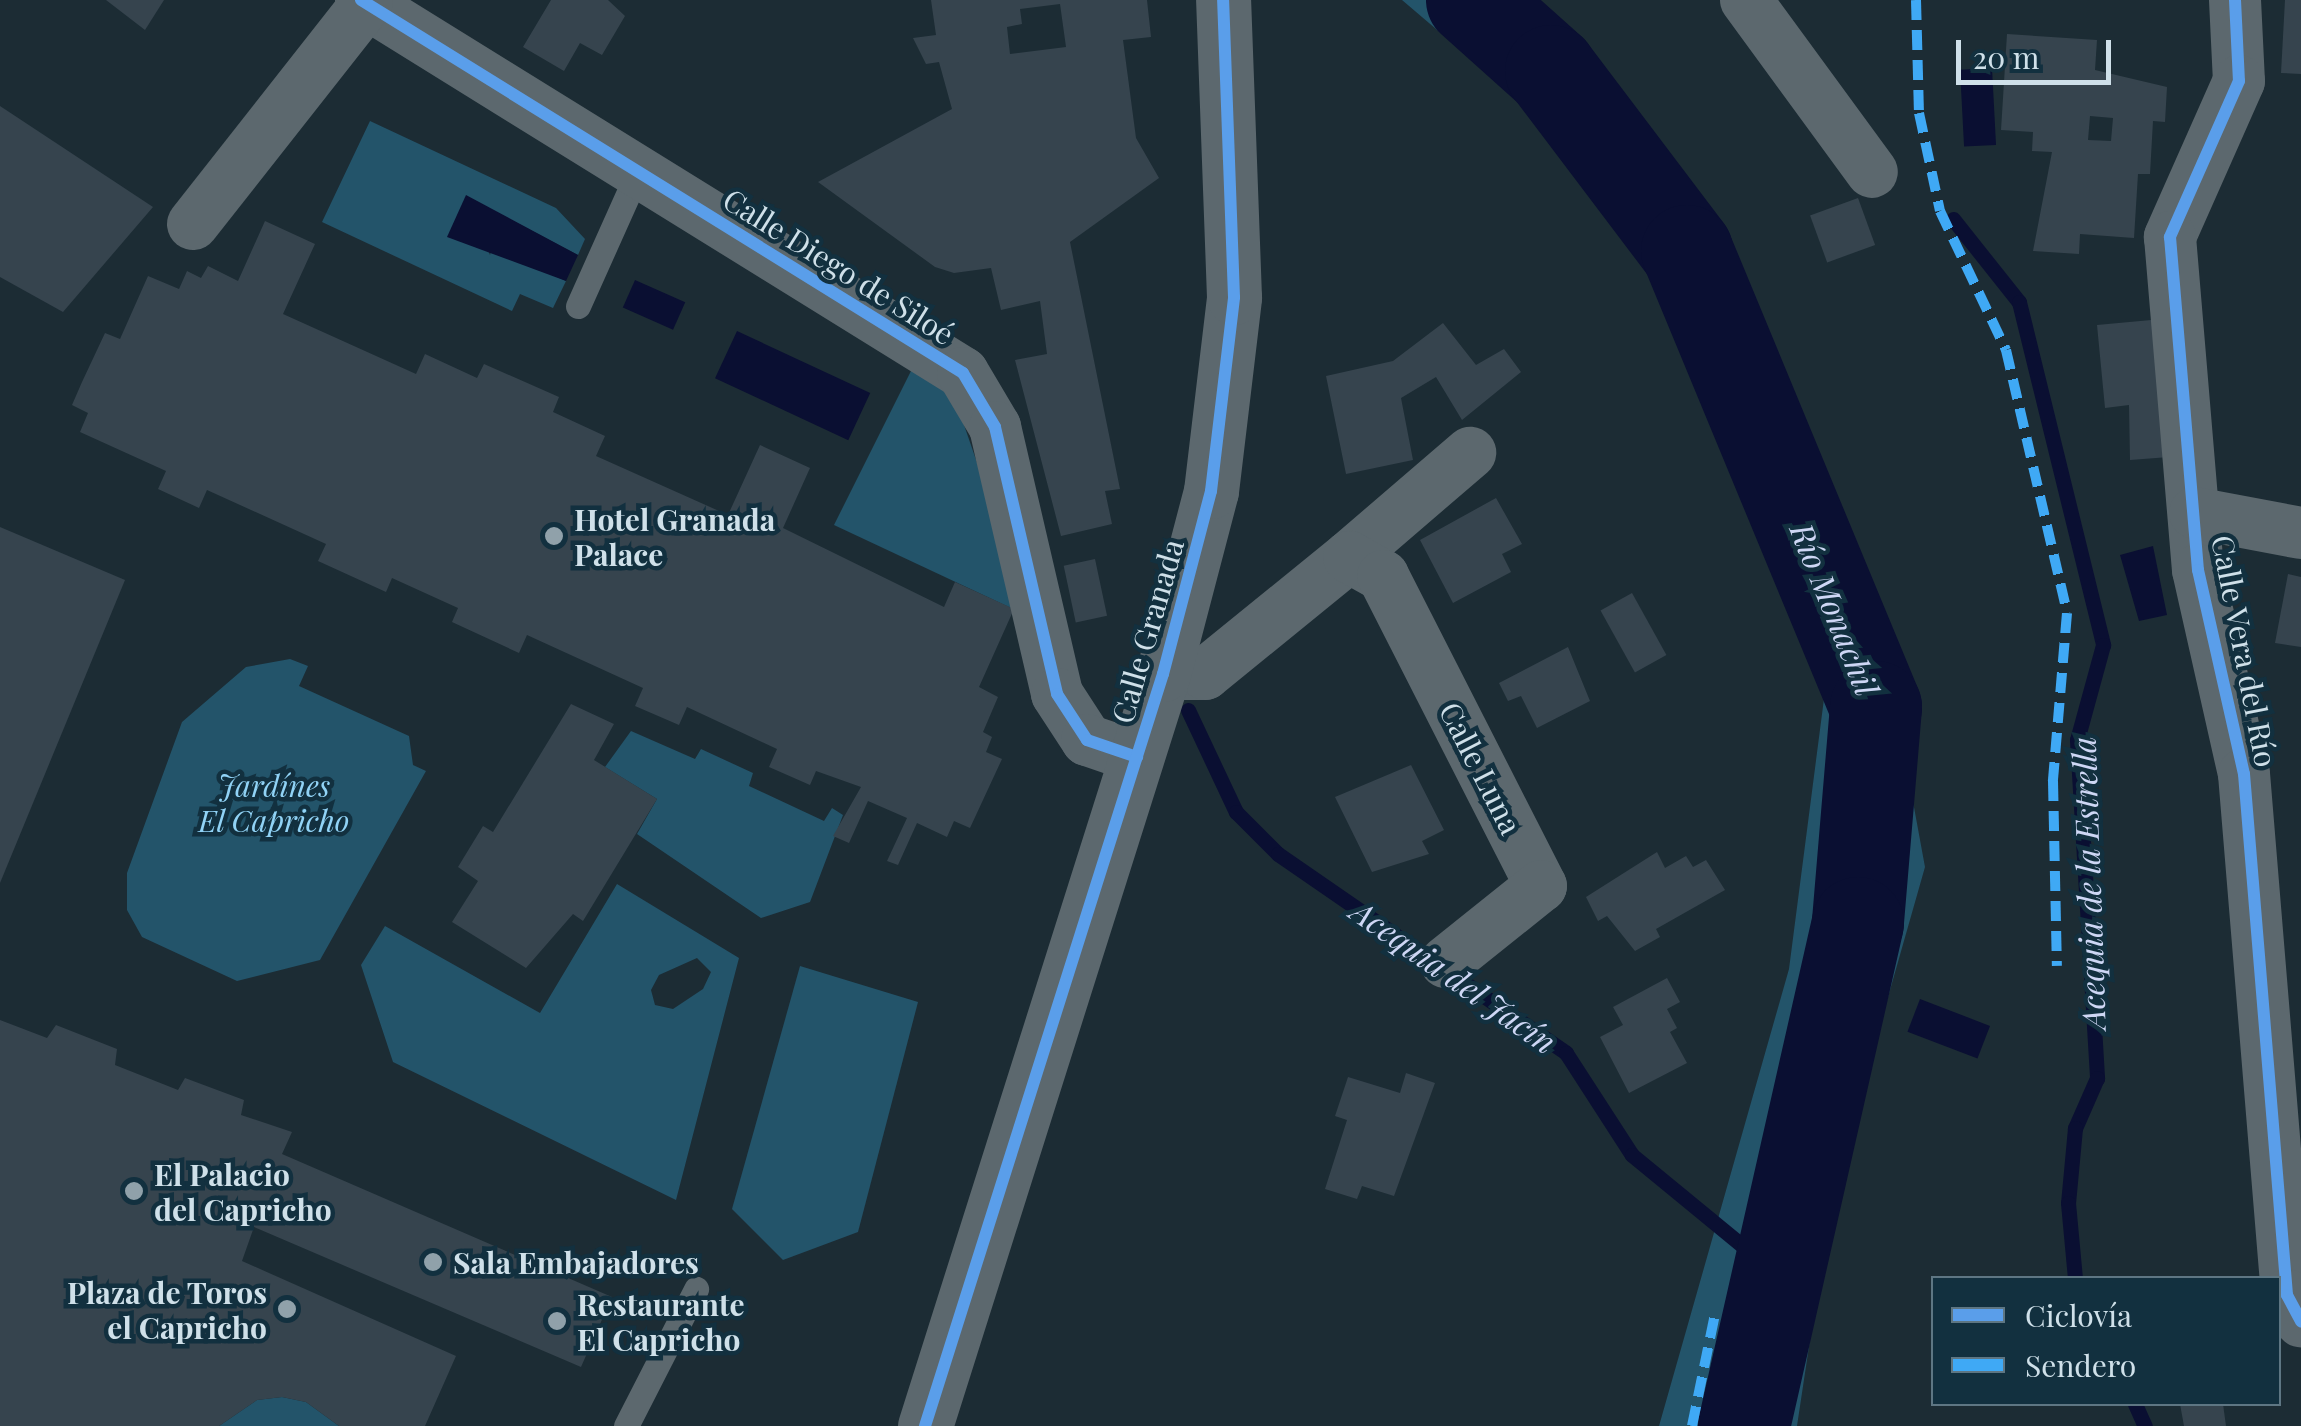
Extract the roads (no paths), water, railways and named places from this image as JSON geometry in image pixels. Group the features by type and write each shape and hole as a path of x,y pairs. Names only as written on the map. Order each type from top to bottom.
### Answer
{"street":[{"name":"Calle Granada","path":"925,1426 1163,674 1211,492 1234,297 1223,0"},
{"path":"1746,0 1872,172"},
{"name":"Calle Vera del Río","path":"2235,0 2239,81 2170,236 2198,570 2244,774 2287,1296 2301,1321"},
{"name":"Calle Diego de Siloé","path":"193,224 364,2 963,373 995,427 1058,694 1087,740 1137,757"},
{"path":"1163,674 1205,674 1470,453"},
{"path":"2195,513 2301,533"},
{"name":"Calle Luna","path":"1349,557 1384,576 1541,886 1446,962"}],"lane":[{"path":"578,306 638,172"},
{"path":"626,1426 696,1290"}],"waterway":[{"name":"Río Monachil","path":"1472,0 1551,71 1687,251 1876,707 1858,923 1744,1426"},
{"name":"Acequia de la Estrella","path":"1953,219 2019,302 2103,645 2077,740 2097,1078 2075,1128 2068,1203 2075,1276"},
{"name":"Acequia del Jacín","path":"1188,710 1236,812 1278,854 1566,1053 1632,1155 1778,1275"},
{"name":"Acequia de la Estrella","path":"2136,1406 2145,1426"}],"place":[{"name":"Hotel Granada Palace","path":"554,536"},
{"name":"El Palacio del Capricho","path":"134,1191"},
{"name":"Sala Embajadores","path":"433,1262"},
{"name":"Plaza de Toros el Capricho","path":"287,1309"},
{"name":"Restaurante El Capricho","path":"557,1321"}],"park label":[{"name":"Jardínes El Capricho","path":"274,802"}]}
